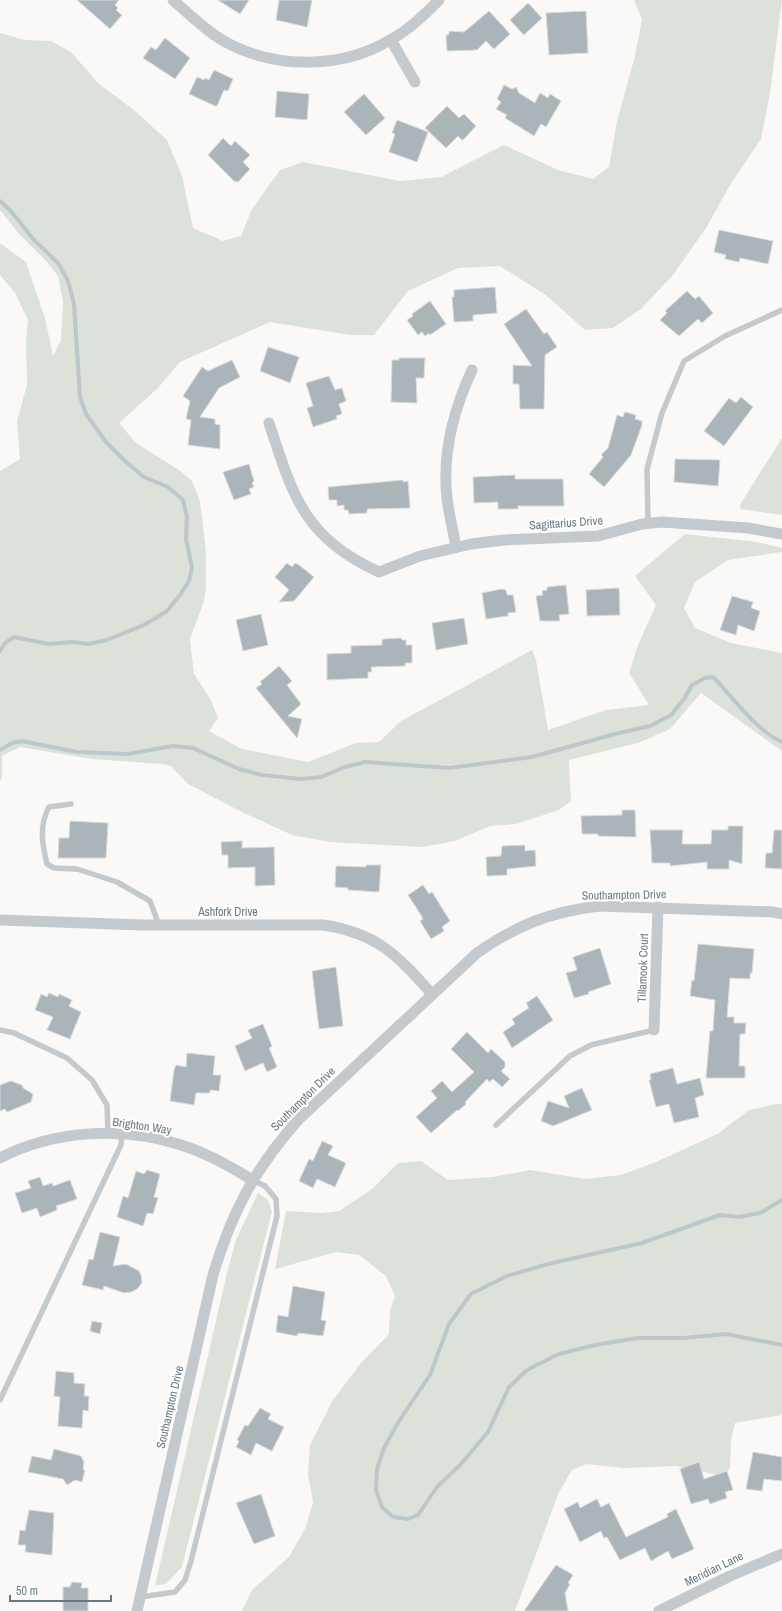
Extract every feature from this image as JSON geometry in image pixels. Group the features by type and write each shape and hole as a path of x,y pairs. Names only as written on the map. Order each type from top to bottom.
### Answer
{"street":[{"path":"173,0 203,27 223,40 244,51 290,62 338,60 361,54 391,40 414,24 439,0"},
{"path":"391,40 415,82"},
{"path":"456,547 447,499 446,472 448,444 459,400 472,370"},
{"name":"Sagittarius Drive","path":"269,423 289,484 310,520 326,539 343,552 360,563 379,572 420,556 456,547 504,540 598,536 648,524 679,522 748,528 782,534"},
{"name":"Southampton Drive","path":"137,1611 213,1275 226,1235 236,1209 252,1180 275,1146 298,1120 477,953 494,941 522,925 545,916 599,906 658,907 782,914"},
{"name":"Tillamook Court","path":"654,1030 658,907"},
{"name":"Ashfork Drive","path":"0,920 159,925 323,925 341,928 358,933 377,942 395,955 432,994"},
{"name":"Brighton Way","path":"0,1158 33,1144 62,1137 122,1134 153,1138 181,1145 207,1155 252,1180"},
{"name":"Meridian Lane","path":"659,1611 730,1576 782,1554"}],"lane":[{"path":"648,524 647,470 662,413 684,362 724,336 782,310"},
{"path":"71,804 49,807 44,818 42,844 47,864 54,868 77,869 123,886 150,901 159,925"},
{"path":"0,1030 14,1033 67,1058 92,1080 107,1105 108,1134"},
{"path":"496,1124 570,1056 591,1045 654,1030"},
{"path":"0,1400 120,1145 122,1134"},
{"path":"140,1597 175,1592 185,1580 191,1561 277,1216 276,1199 265,1186 252,1180"}],"shaded area":[{"path":"634,0 782,0 770,93 761,139 730,185 706,228 673,275 641,309 613,328 585,330 547,296 500,266 458,268 408,291 374,335 350,335 270,322 180,362 158,388 119,423 136,443 179,470 192,481 200,501 206,552 206,589 204,601 190,639 194,674 211,700 218,718 209,731 242,749 308,762 356,743 379,742 401,721 532,650 536,660 548,730 606,710 649,705 629,673 638,645 656,605 635,576 685,534 757,542 782,548 782,552 728,560 695,582 684,608 695,628 731,643 782,653 782,751 701,693 670,729 638,743 569,760 571,801 559,810 516,824 490,826 455,841 422,847 330,842 292,835 244,813 188,784 171,766 163,764 92,759 20,747 2,756 2,778 0,781 0,471 20,459 17,421 27,385 26,339 28,320 15,293 0,275 0,243 26,262 45,318 53,356 61,340 63,302 58,276 46,261 19,234 0,210 0,33 25,40 51,41 71,52 99,84 134,110 167,140 182,176 193,228 223,241 241,236 252,209 280,170 303,162 400,181 441,177 504,145 558,170 593,179 609,167 617,121 635,56 642,19"},
{"path":"782,438 782,515 740,509 741,503"},
{"path":"782,1104 782,1413 781,1415 735,1423 731,1440 730,1468 722,1476 676,1466 623,1468 586,1464 572,1470 559,1492 515,1611 242,1611 252,1590 289,1557 305,1529 313,1502 308,1475 310,1445 333,1400 361,1363 389,1334 390,1311 395,1296 386,1276 359,1255 336,1252 275,1269 286,1211 322,1213 339,1211 372,1189 398,1163 421,1161 448,1180 493,1177 530,1170 585,1179 621,1175 656,1162 719,1133 749,1110"},
{"path":"258,1193 268,1200 272,1211 182,1567 166,1584 155,1586 227,1273 236,1240"}],"building":[{"path":"77,0 119,0 115,5 118,8 116,10 122,15 110,29"},
{"path":"218,0 249,0 240,14"},
{"path":"279,0 312,0 307,27 276,20"},
{"path":"528,3 542,18 524,35 510,20"},
{"path":"489,11 510,34 494,49 486,41 477,50 447,51 446,35 449,35 449,31 464,32"},
{"path":"586,11 588,53 549,55 546,13"},
{"path":"165,38 190,58 175,79 143,58 151,47 156,50"},
{"path":"214,70 233,79 228,91 224,90 217,106 189,94 197,77 204,80 205,78 209,80"},
{"path":"504,85 512,89 516,87 519,93 535,103 540,93 548,98 550,94 561,101 546,127 541,124 534,136 505,118 507,115 496,109 501,102 497,99"},
{"path":"277,91 309,94 307,120 275,117"},
{"path":"364,94 385,118 366,135 344,112"},
{"path":"447,106 459,118 464,114 476,126 464,139 462,140 458,136 446,148 425,128"},
{"path":"397,120 428,132 417,162 389,152 395,134 392,133"},
{"path":"223,138 231,146 235,141 250,155 243,162 250,169 238,182 234,181 208,155"},
{"path":"719,230 773,241 768,264 740,258 739,262 725,259 726,255 714,252"},
{"path":"495,287 497,313 473,315 473,321 454,322 452,297 454,297 454,290"},
{"path":"687,291 695,299 699,296 713,313 702,323 698,319 679,336 660,320 667,313 665,311"},
{"path":"430,301 446,324 430,335 429,333 425,336 422,332 418,335 407,320 413,316 412,314"},
{"path":"526,309 544,334 547,332 557,347 545,355 544,409 520,409 519,384 513,384 513,365 532,366 504,324"},
{"path":"268,347 299,357 290,383 260,371"},
{"path":"399,358 425,358 424,378 416,378 417,403 391,402 392,360 399,360"},
{"path":"232,360 240,377 219,388 200,417 215,419 215,424 220,425 220,449 188,445 191,420 186,419 190,401 183,396 202,367 208,371"},
{"path":"329,376 335,390 342,388 346,401 339,404 342,414 336,416 337,419 313,427 307,408 313,406 306,383"},
{"path":"741,397 753,407 724,446 704,431 729,398 736,403"},
{"path":"625,412 636,415 635,419 642,421 642,425 631,455 604,487 589,474 603,457 601,455 608,448 617,415 623,417"},
{"path":"675,459 720,460 718,486 674,482"},
{"path":"249,464 254,481 252,483 254,487 249,489 251,494 234,500 223,472"},
{"path":"515,475 515,479 563,479 564,506 518,506 518,509 498,509 498,502 474,503 473,477"},
{"path":"403,480 403,482 408,481 410,508 367,509 367,513 349,514 348,510 344,510 344,505 337,506 337,500 329,500 328,487"},
{"path":"287,563 292,567 295,563 299,565 314,577 294,601 279,602 289,590 275,577"},
{"path":"566,585 569,614 559,615 560,621 540,621 536,596 543,595 542,591 547,590 547,587"},
{"path":"619,588 620,615 587,616 586,590"},
{"path":"501,589 506,590 507,595 513,595 516,612 508,613 508,616 486,619 482,593"},
{"path":"732,596 753,602 751,608 760,611 754,631 738,625 736,635 720,630"},
{"path":"261,614 268,645 243,651 236,620"},
{"path":"464,618 468,644 436,650 432,623"},
{"path":"401,638 402,640 406,640 406,645 412,645 412,663 405,663 405,666 371,667 372,672 368,672 368,678 327,680 327,654 351,653 351,646 382,645 382,640 384,639"},
{"path":"279,666 292,681 287,685 301,704 288,716 302,719 297,738 256,688 262,684 260,682"},
{"path":"622,810 635,810 636,837 582,834 581,816 622,815"},
{"path":"70,821 108,823 106,858 58,858 59,838 69,838"},
{"path":"728,826 743,826 742,864 729,860 729,869 707,869 707,862 670,866 670,863 652,863 650,830 683,830 682,844 711,844 712,830 728,830"},
{"path":"774,830 782,830 782,869 765,868 766,853 772,853"},
{"path":"242,841 242,848 274,847 275,885 255,886 255,867 228,868 228,855 222,855 221,842"},
{"path":"525,845 525,851 535,850 536,866 507,869 507,875 487,876 486,857 501,856 502,846"},
{"path":"366,865 381,865 379,892 348,890 348,888 335,887 336,866 366,867"},
{"path":"423,885 429,894 432,892 450,921 442,927 444,931 431,939 420,921 423,919 421,915 408,895"},
{"path":"698,944 754,949 750,979 730,978 727,1017 734,1017 734,1023 746,1023 745,1034 740,1034 739,1066 745,1066 745,1078 706,1078 710,1031 713,1031 715,1000 690,996 692,980 694,981"},
{"path":"600,948 611,984 588,992 589,994 574,998 566,973 577,970 573,957"},
{"path":"336,967 343,1026 319,1029 312,971"},
{"path":"49,993 58,997 59,994 72,1000 69,1006 81,1012 70,1039 47,1030 53,1017 35,1010 41,994 47,997"},
{"path":"537,996 553,1020 512,1048 503,1032 515,1024 512,1019 529,1008 526,1003"},
{"path":"263,1024 272,1046 269,1048 277,1067 267,1072 263,1063 245,1071 235,1046 252,1038 248,1030"},
{"path":"467,1032 488,1053 491,1049 505,1062 505,1067 501,1071 510,1079 502,1087 493,1079 489,1082 487,1079 465,1102 466,1104 431,1133 416,1117 437,1098 431,1091 442,1081 452,1092 474,1072 451,1049"},
{"path":"187,1053 215,1056 213,1075 221,1075 219,1091 210,1090 210,1093 196,1093 194,1105 170,1101 174,1070 176,1065 186,1067"},
{"path":"673,1068 677,1084 700,1078 704,1095 695,1098 699,1117 674,1123 669,1104 656,1107 649,1080 651,1080 650,1074"},
{"path":"11,1081 22,1085 23,1088 33,1094 31,1102 7,1112 5,1109 0,1111 0,1085"},
{"path":"582,1088 592,1110 553,1126 541,1121 548,1101 569,1108 564,1096"},
{"path":"322,1141 333,1146 328,1155 346,1163 335,1187 317,1179 313,1188 299,1181 309,1159 313,1161"},
{"path":"147,1170 160,1174 154,1197 158,1198 153,1214 147,1213 143,1226 117,1217 123,1196 128,1198 136,1171 144,1174"},
{"path":"40,1177 43,1186 52,1183 53,1186 70,1180 77,1199 56,1206 57,1210 40,1217 37,1208 22,1213 15,1193 31,1188 28,1181"},
{"path":"100,1232 120,1237 113,1266 126,1264 139,1271 142,1283 137,1289 124,1293 104,1286 103,1290 82,1285 89,1259 93,1260"},
{"path":"293,1286 325,1292 321,1320 326,1321 323,1336 298,1333 297,1336 276,1332 278,1315 288,1317"},
{"path":"92,1321 102,1323 100,1334 90,1331"},
{"path":"56,1371 74,1373 74,1383 85,1384 84,1396 89,1396 88,1411 83,1410 82,1428 58,1426 60,1397 54,1396"},
{"path":"260,1408 271,1414 268,1419 284,1427 272,1451 256,1443 251,1455 236,1447 239,1441 237,1440 245,1425 248,1426"},
{"path":"54,1449 81,1456 84,1462 83,1470 85,1470 82,1482 75,1480 67,1485 63,1479 28,1472 32,1456 51,1460"},
{"path":"753,1452 782,1457 782,1481 764,1479 762,1491 746,1489"},
{"path":"699,1462 704,1479 727,1471 733,1490 725,1492 727,1498 710,1504 708,1499 691,1504 680,1469"},
{"path":"261,1494 275,1536 254,1544 236,1503"},
{"path":"597,1499 601,1507 609,1503 626,1537 668,1517 667,1514 676,1509 694,1549 672,1559 668,1551 651,1561 645,1548 620,1560 607,1537 604,1538 601,1531 580,1542 564,1509 578,1502 580,1508"},
{"path":"29,1510 54,1513 52,1555 25,1552 26,1545 18,1545 20,1530 25,1531"},
{"path":"556,1565 573,1575 568,1583 570,1584 565,1593 568,1611 524,1611"},
{"path":"72,1582 82,1583 81,1588 88,1588 88,1611 63,1611 63,1587 70,1587"}],"waterway":[{"path":"0,201 10,210 34,240 58,263 68,281 74,304 80,397 86,414 106,442 126,462 144,477 168,487 183,500 187,517 186,539 192,567 189,581 167,611 144,625 107,640 89,644 72,642 49,644 14,637 5,643 0,651"},
{"path":"0,750 12,743 22,741 77,752 128,754 173,746 193,748 239,769 262,775 301,779 321,777 345,767 365,762 449,768 532,757 650,726 671,715 684,699 692,685 705,678 713,677 753,721 762,729 782,742"},
{"path":"782,1200 760,1213 739,1217 720,1215 642,1243 552,1263 507,1276 471,1294 449,1324 430,1375 399,1421 384,1448 377,1469 376,1490 382,1507 393,1517 408,1519 418,1515 437,1487 461,1464 488,1432 509,1387 527,1370 559,1354 595,1345 638,1338 683,1338 726,1334 782,1345"}]}
